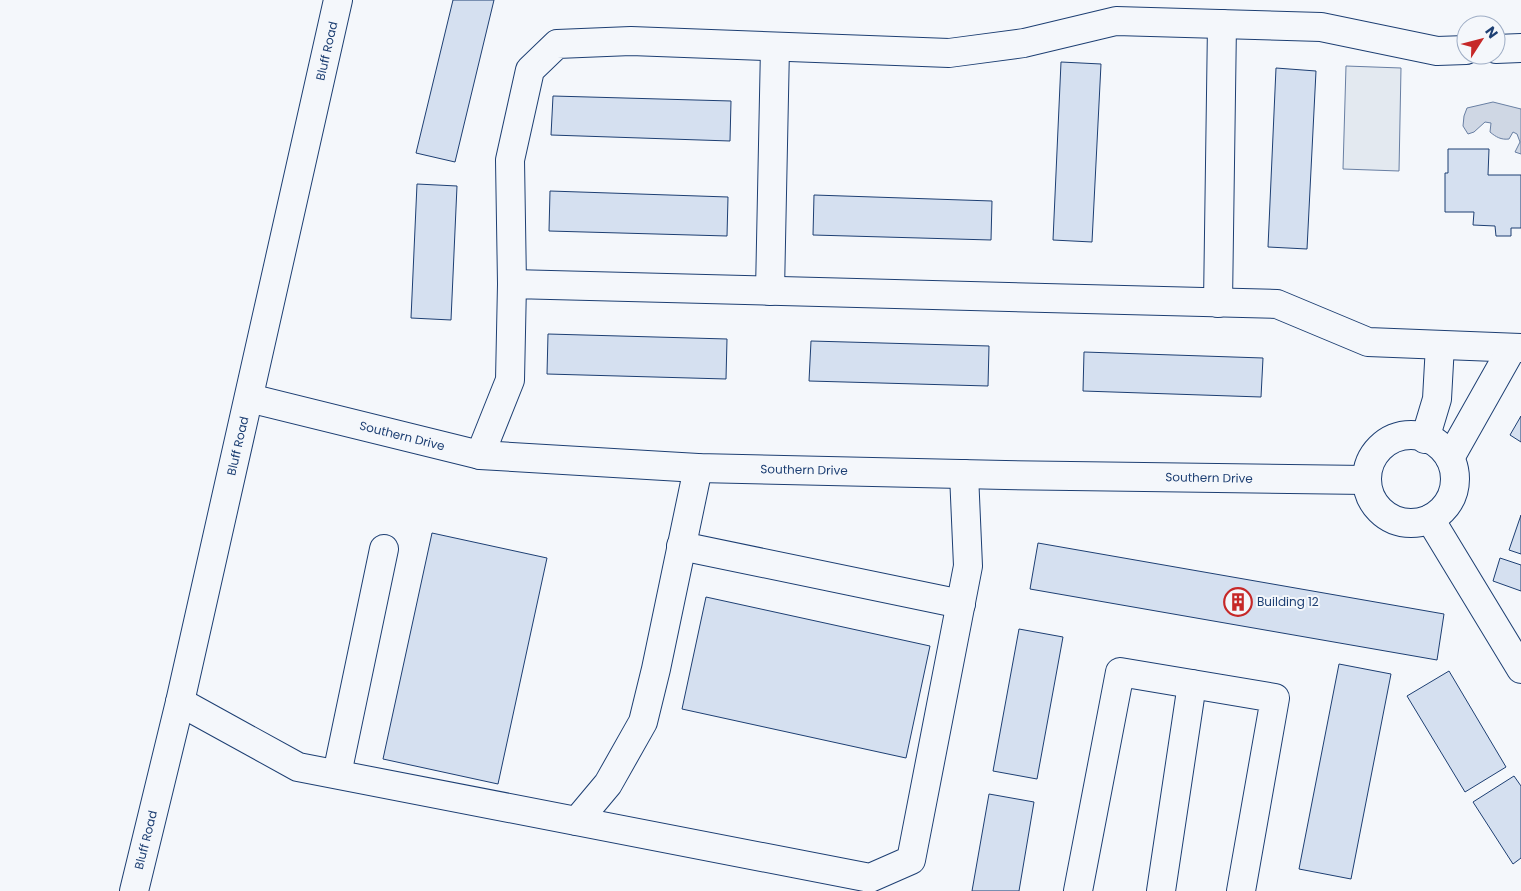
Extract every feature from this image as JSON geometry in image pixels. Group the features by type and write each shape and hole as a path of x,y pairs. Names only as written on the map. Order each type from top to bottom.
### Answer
{"street":[{"name":"Bluff Road","path":"134,891 180,702 338,0"},
{"path":"480,455 510,380 512,284 510,160 530,70 557,44 631,41 949,53 1024,42 1116,20 1321,27 1437,51 1456,50"},
{"path":"1218,303 1222,24"},
{"path":"770,291 774,47"},
{"path":"1506,49 1521,48"},
{"path":"512,284 1277,304 1368,342 1517,348 1450,458"},
{"path":"1424,439 1438,400 1440,345"},
{"name":"Southern Drive","path":"249,398 480,455 698,468 1366,480"},
{"path":"1414,435 1441,447 1450,458 1455,486 1450,500 1442,511 1430,519 1416,523 1402,523 1388,517 1376,508 1369,495 1366,480 1368,466 1375,452 1386,442 1400,436 1414,435"},
{"path":"577,821 608,784 643,722 698,468"},
{"path":"180,702 298,767 870,878 911,860 968,566 964,474"},
{"path":"1430,519 1521,669"},
{"path":"681,546 961,604"},
{"path":"337,774 384,549"},
{"path":"1078,891 1120,672 1275,698 1241,891"},
{"path":"1160,891 1192,684"}],"shaded area":[{"path":"1346,66 1401,68 1399,171 1343,169"},
{"path":"1493,102 1521,109 1521,154 1515,152 1520,142 1517,134 1513,132 1509,139 1504,139 1490,132 1491,123 1485,122 1474,132 1468,134 1463,126 1467,108"}],"building":[{"path":"453,0 494,0 455,162 416,153"},
{"path":"1061,62 1101,64 1092,242 1053,240"},
{"path":"1276,68 1316,71 1307,249 1268,247"},
{"path":"553,96 731,101 730,141 551,135"},
{"path":"1448,149 1489,149 1488,175 1521,175 1521,228 1511,228 1511,236 1496,236 1495,226 1473,225 1474,212 1445,212 1445,173 1448,173"},
{"path":"417,184 457,186 451,320 411,318"},
{"path":"550,191 728,197 727,236 549,231"},
{"path":"814,195 992,201 991,240 813,235"},
{"path":"548,334 727,339 726,379 547,374"},
{"path":"811,341 989,346 988,386 809,381"},
{"path":"1084,352 1263,358 1261,397 1083,391"},
{"path":"1521,416 1521,442 1510,435"},
{"path":"1521,515 1521,554 1509,550"},
{"path":"432,533 547,558 498,784 383,759"},
{"name":"Building 12","path":"1038,543 1444,614 1437,660 1030,589"},
{"path":"1500,558 1521,565 1521,591 1493,581"},
{"path":"706,597 930,646 906,758 682,709"},
{"path":"1019,629 1063,637 1037,779 993,771"},
{"path":"1339,664 1391,674 1351,879 1299,869"},
{"path":"1449,671 1506,767 1465,792 1407,696"},
{"path":"1514,776 1521,786 1521,858 1513,864 1473,802"},
{"path":"989,794 1034,802 1019,891 972,891"}],"place":[{"name":"Building 12","path":"1238,602"}]}
